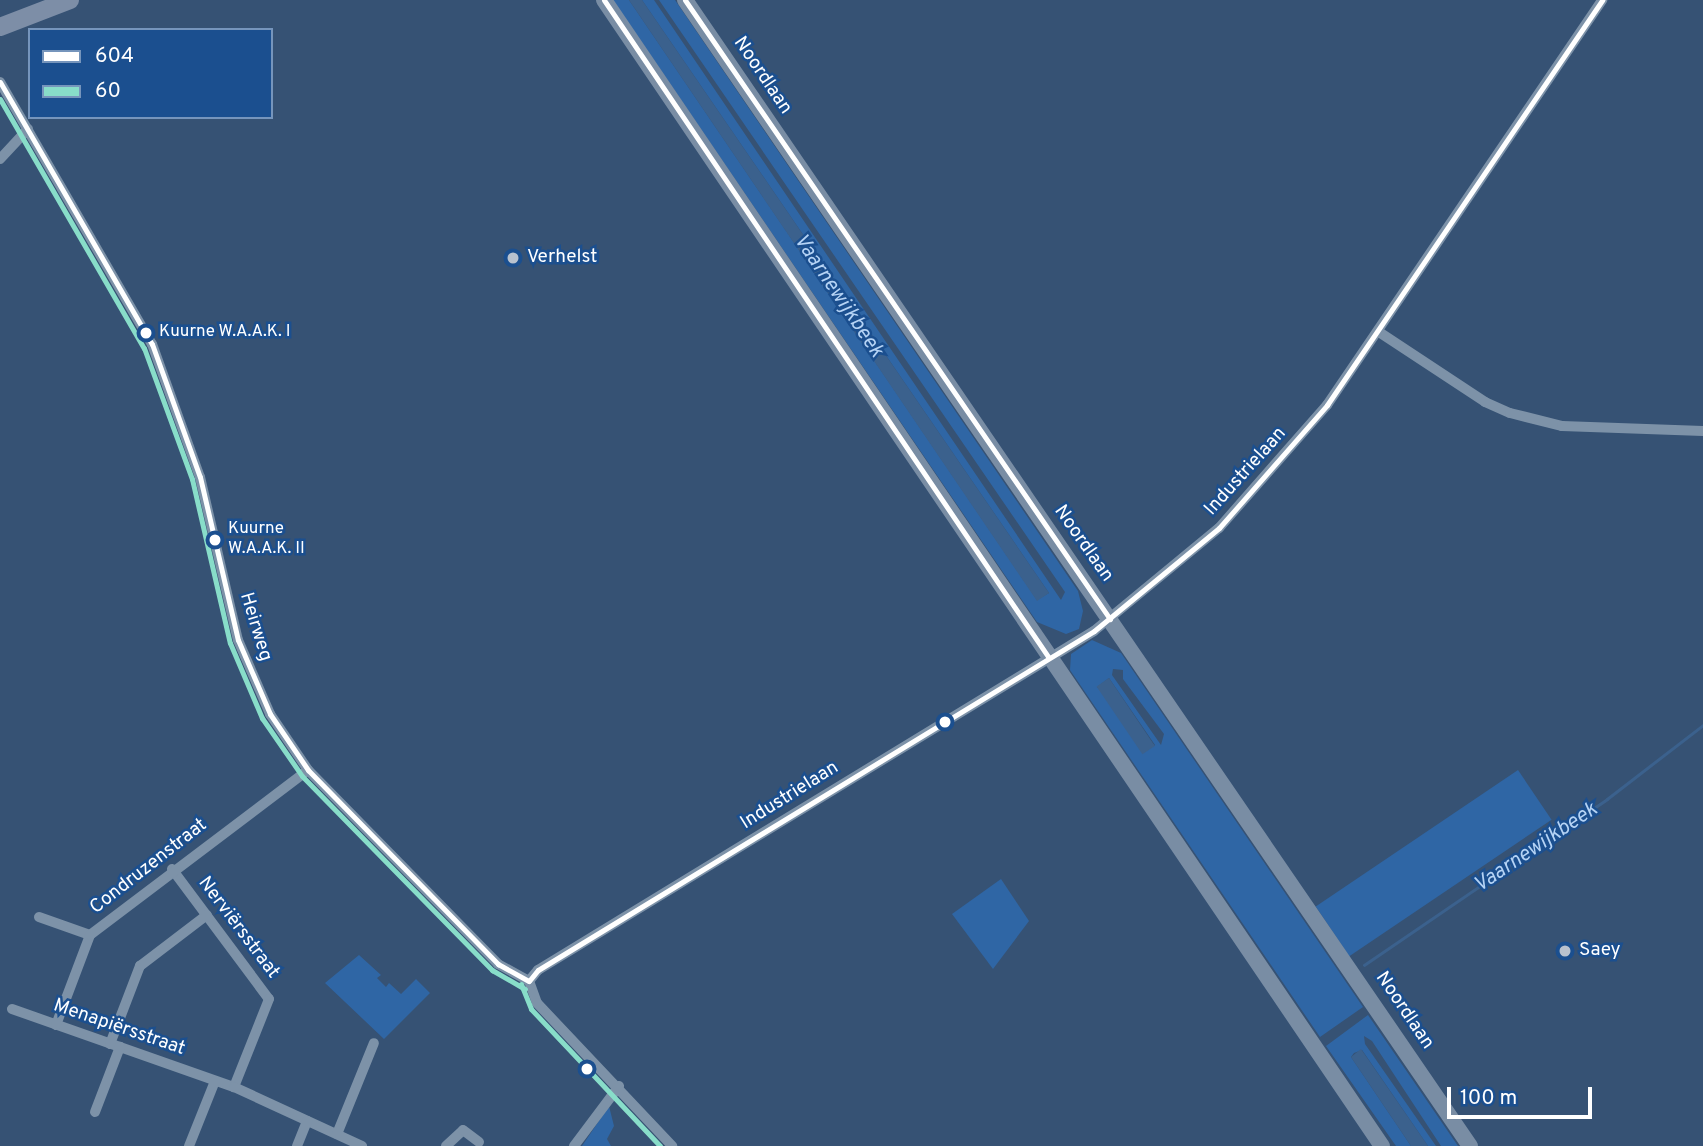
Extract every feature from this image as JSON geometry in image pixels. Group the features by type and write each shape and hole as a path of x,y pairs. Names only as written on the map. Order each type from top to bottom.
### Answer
{"main road":[{"path":"0,27 70,0"}],"street":[{"path":"604,0 1382,1146"},
{"name":"Noordlaan","path":"685,0 1471,1146"},
{"name":"Industrielaan","path":"529,981 538,970 1110,619 1210,536 1255,491 1327,405 1602,0"},
{"name":"Heirweg","path":"0,82 152,344 200,477 247,663 270,714 308,770 498,964 529,981"},
{"path":"0,159 28,129"},
{"path":"1378,332 1485,402 1510,413 1562,426 1703,432"},
{"name":"Condruzenstraat","path":"56,1025 90,935 172,869 308,770"},
{"name":"Nerviërsstraat","path":"172,869 269,999 234,1087"},
{"path":"95,1112 140,966 207,915"},
{"path":"39,917 90,935"},
{"path":"529,981 537,1003 620,1086 672,1146"},
{"name":"Menapiërsstraat","path":"12,1009 234,1087 362,1146"},
{"path":"337,1134 374,1043"},
{"path":"188,1146 215,1081"},
{"path":"574,1146 620,1086"},
{"path":"297,1146 307,1121"},
{"path":"446,1146 463,1130 479,1142"}],"shaded area":[{"path":"613,0 629,0 1037,600 1049,593 642,0 654,0 1061,600 1065,592 659,0 675,0 1078,591 1083,611 1079,629 1066,634 1037,622"},
{"path":"1092,640 1121,653 1363,1007 1320,1037 1070,670 1071,654","holes":["1113,669 1123,670 1123,679 1164,734 1161,745 1112,675","1109,678 1155,745 1155,746 1097,687"]},
{"path":"1518,770 1552,820 1349,956 1316,906"},
{"path":"1001,879 1029,921 993,969 952,914"},
{"path":"359,955 381,975 377,978 386,987 389,983 401,994 416,979 430,993 384,1039 325,983"},
{"path":"1368,1015 1458,1146 1441,1146 1372,1041 1364,1036 1365,1044 1436,1146 1428,1146 1362,1050 1354,1053 1351,1057 1411,1146 1396,1146 1326,1046"},
{"path":"609,1106 614,1126 607,1139 611,1146 582,1146"}],"water":[{"path":"629,0 642,0 1049,593 1037,601"},
{"path":"1109,678 1155,746 1142,754 1097,686"},
{"path":"1361,1049 1428,1146 1411,1146 1351,1057"}],"waterway":[{"name":"Vaarnewijkbeek","path":"1364,965 1607,799 1703,725"}],"transit line":[{"name":"604","path":"604,0 1049,658"},
{"name":"604","path":"685,0 1110,619"},
{"name":"604","path":"529,981 538,970 1094,631 1219,528 1327,405 1602,0"},
{"name":"604","path":"0,82 152,344 200,477 238,640 270,714 308,770 498,964 529,981"},
{"name":"60","path":"0,99 144,348 192,479 230,643 262,718 302,776 492,970 525,989"},
{"name":"60","path":"521,984 531,1009 660,1146"}],"place":[{"name":"Verhelst","path":"513,258"},
{"name":"Kuurne W.A.A.K. I","path":"146,333"},
{"name":"Kuurne W.A.A.K. II","path":"215,540"},
{"name":"Saey","path":"1565,951"}]}
